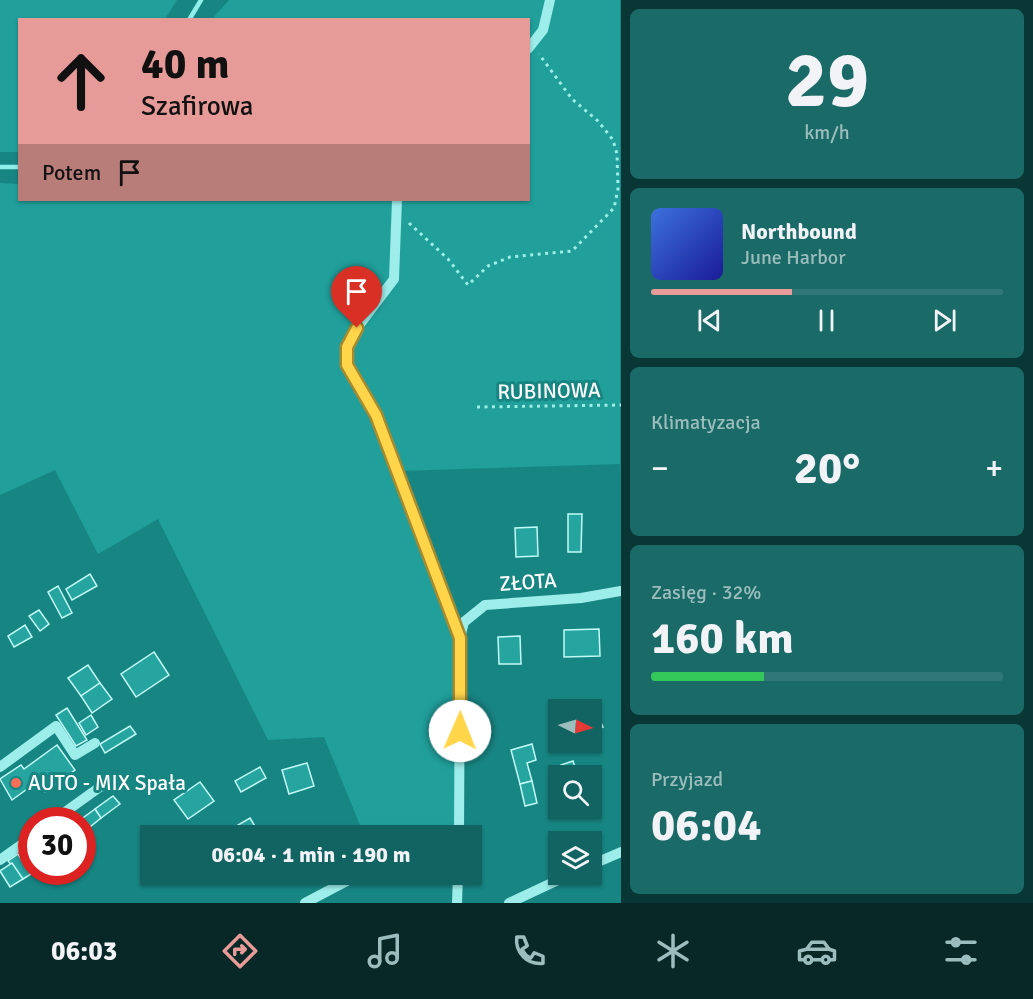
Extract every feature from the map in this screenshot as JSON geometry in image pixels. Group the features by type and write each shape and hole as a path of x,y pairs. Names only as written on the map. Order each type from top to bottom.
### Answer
{"street":[{"path":"533,44 550,0"},
{"path":"397,201 394,279 351,336 345,356 350,373 376,415 460,638 459,825"},
{"name":"ZŁOTA","path":"460,638 464,622 485,605 581,598 619,591"},
{"path":"0,767 56,726 75,755 96,743"},
{"path":"72,807 104,784"},
{"path":"0,860 18,847"},
{"path":"602,860 621,852"},
{"path":"305,903 339,885"},
{"path":"457,903 458,885"},
{"path":"509,903 548,885"}],"path":[{"path":"396,213 448,259 468,285 488,266 510,257 572,251 614,208 618,189 617,154 613,140 598,121 572,99 533,44"},
{"name":"RUBINOWA","path":"477,407 621,405"}],"shaded area":[{"path":"0,0 177,0 166,18 18,18 18,152 0,152"},
{"path":"229,0 620,0 620,464 398,471 460,638 459,825 360,825 324,737 268,740 158,519 98,554 55,470 0,495 0,183 18,184 18,201 530,201 530,18 213,18"}],"building":[{"path":"568,514 582,514 581,552 568,552"},
{"path":"537,527 538,556 516,557 515,528"},
{"path":"90,574 97,586 72,600 66,589"},
{"path":"58,586 72,613 62,618 48,592"},
{"path":"39,610 49,624 40,631 29,616"},
{"path":"25,625 32,637 14,647 8,636"},
{"path":"599,629 600,656 564,657 564,630"},
{"path":"520,636 521,664 499,664 498,637"},
{"path":"154,652 169,675 136,697 121,674"},
{"path":"88,665 100,683 81,696 68,678"},
{"path":"100,683 112,699 92,713 81,696"},
{"path":"67,708 87,740 76,746 56,715"},
{"path":"91,715 98,727 86,735 79,723"},
{"path":"130,726 136,734 105,753 100,744"},
{"path":"532,744 536,760 527,763 532,781 520,784 511,750"},
{"path":"57,745 75,770 45,792 36,780 12,800 0,779 21,765 24,769"},
{"path":"573,761 574,765 561,765"},
{"path":"307,763 314,786 289,794 282,770"},
{"path":"260,767 266,778 241,792 235,781"},
{"path":"532,781 537,803 525,806 520,784"},
{"path":"200,782 214,801 188,819 174,800"},
{"path":"113,796 120,804 101,818 96,808"},
{"path":"96,810 101,818 96,822"},
{"path":"250,818 254,825 238,825"},
{"path":"18,854 18,873 8,861"},
{"path":"12,863 18,872 18,882 10,887 0,871"}],"waterway":[{"path":"190,18 201,0"},
{"path":"0,167 18,167"}],"place":[{"name":"AUTO - MIX Spała","path":"16,783"}],"route":[{"path":"357,328 347,347 345,356 347,365 376,415 460,638 460,731"}]}
